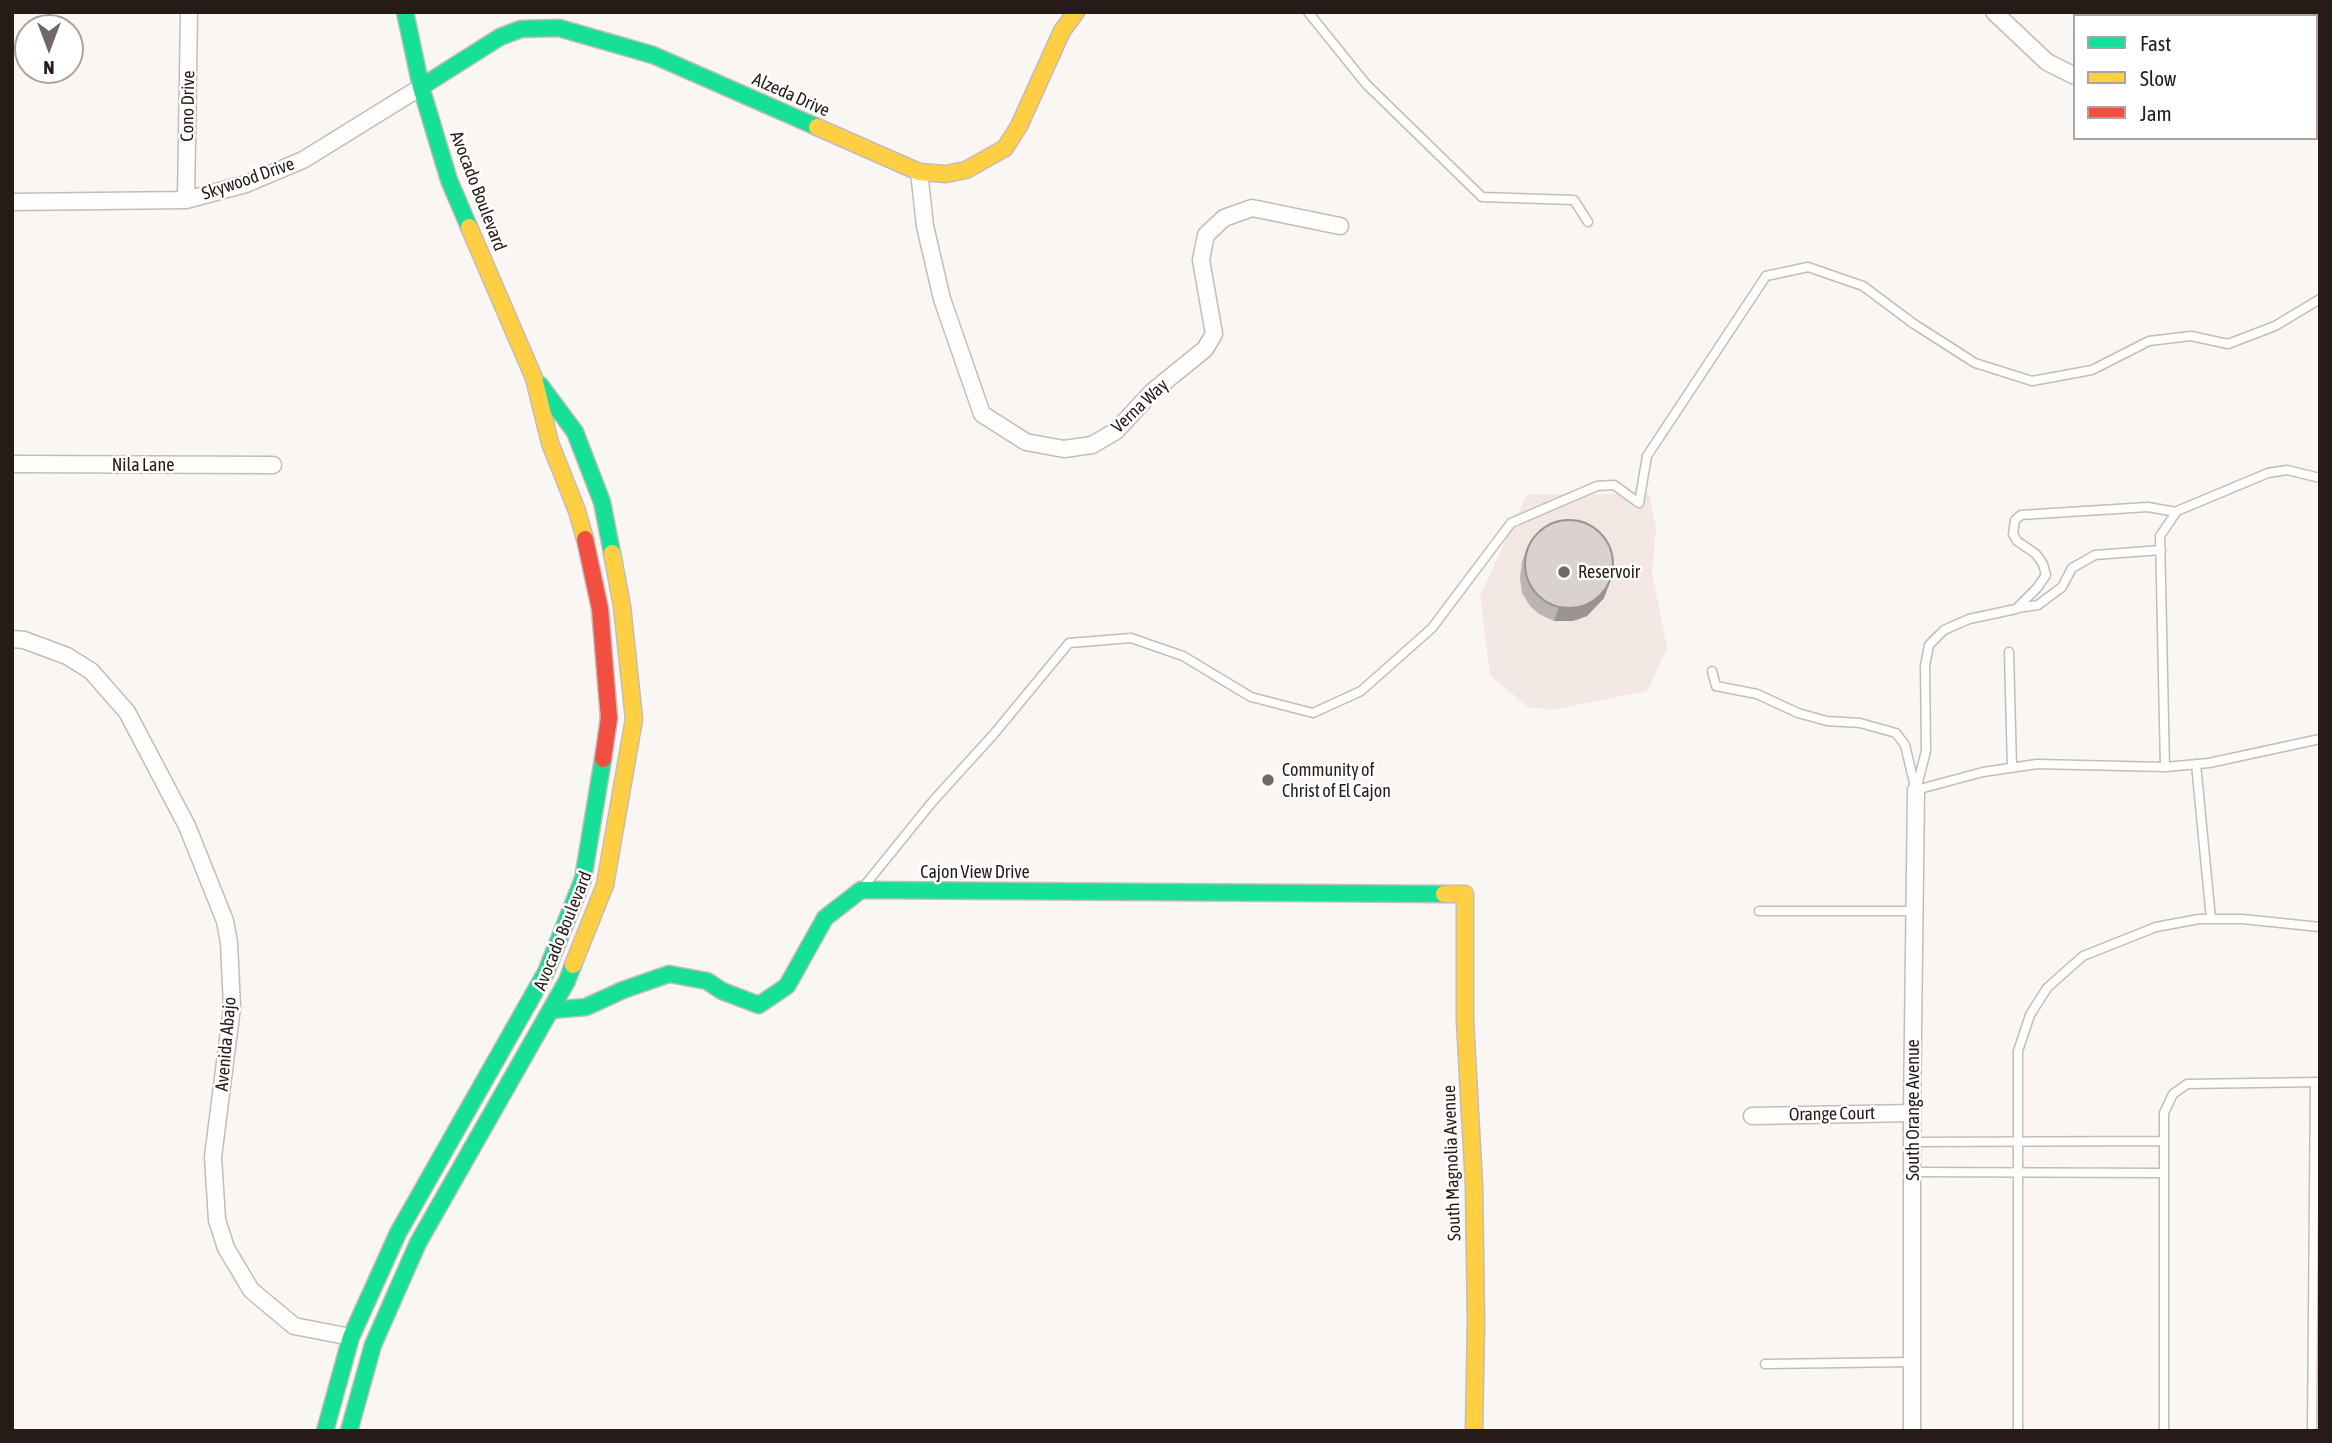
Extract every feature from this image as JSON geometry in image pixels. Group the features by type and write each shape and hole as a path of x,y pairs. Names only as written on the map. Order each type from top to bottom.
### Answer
{"main road":[{"name":"Avocado Boulevard","path":"325,1431 351,1337 398,1233 546,972 583,879 609,718 600,609 577,511 550,443 534,378 449,180 421,87 405,12"},
{"name":"Alzeda Drive","path":"421,87 500,37 548,20 559,28 653,55 919,172 946,174 966,170 1005,148 1019,126 1062,31 1076,12"},
{"name":"Avocado Boulevard","path":"349,1431 373,1345 418,1243 552,1010 567,981 605,885 634,719 622,606 602,502 575,432 534,378"},
{"name":"Cajon View Drive","path":"861,890 1465,894"},
{"path":"552,1010 586,1007 623,990 669,974 707,981 722,991 759,1005 787,986 825,918 861,890"},
{"name":"South Magnolia Avenue","path":"1465,894 1465,1021 1474,1185 1474,1431"}],"street":[{"name":"Cono Drive","path":"186,200 189,12"},
{"path":"1994,12 2046,62 2073,75"},
{"name":"Skywood Drive","path":"12,202 186,200 246,184 303,160 421,87"},
{"name":"Verna Way","path":"919,172 925,226 942,299 982,414 1026,442 1064,449 1092,445 1115,431 1152,392 1205,349 1214,334 1201,260 1206,235 1224,218 1252,208 1340,226"},
{"name":"Nila Lane","path":"12,464 273,465"},
{"name":"Avenida Abajo","path":"12,639 24,640 67,656 91,671 127,712 187,826 225,921 229,943 232,1007 213,1157 217,1220 224,1241 251,1290 294,1326 351,1337"},
{"name":"South Orange Avenue","path":"1912,1431 1916,790"},
{"name":"Orange Court","path":"1752,1116 1912,1113"}],"lane":[{"path":"1308,12 1366,84 1482,197 1574,200 1588,222"},
{"path":"861,890 933,801 993,735 1069,643 1131,638 1183,656 1251,697 1313,713 1361,691 1432,628 1511,523 1597,486 1615,485 1639,503 1647,456 1766,276 1808,267 1863,286 1914,324 1975,363 2032,381 2092,370 2150,341 2191,336 2228,344 2274,326 2320,299"},
{"path":"2016,609 2046,575 2036,554 2017,541 2013,534 2015,520 2021,515 2148,507 2176,512 2268,473 2287,470 2320,478"},
{"path":"2165,767 2160,536 2176,512"},
{"path":"1916,790 1926,751 1925,666 1929,645 1944,630 1969,619 2038,605 2062,587 2072,568 2095,555 2161,550"},
{"path":"2010,652 2012,768"},
{"path":"1712,671 1716,686 1757,694 1798,713 1826,721 1860,723 1896,733 1905,746 1916,790"},
{"path":"1916,790 1983,772 2037,764 2165,767 2196,764 2320,739"},
{"path":"2196,764 2211,919"},
{"path":"1759,911 1914,911"},
{"path":"2018,1431 2018,1051 2030,1015 2046,988 2083,956 2156,927 2211,919 2242,919 2320,927"},
{"path":"2164,1431 2164,1113 2173,1094 2187,1084 2317,1082 2316,1389 2312,1431"},
{"path":"1912,1142 2164,1141"},
{"path":"1912,1172 2164,1173"},
{"path":"1765,1364 1912,1362"}],"shaded area":[{"path":"1527,494 1649,494 1656,528 1652,573 1667,648 1647,691 1552,710 1528,707 1490,675 1480,596"}],"building":[{"name":"Reservoir","path":"1569,520 1586,523 1600,533 1610,547 1613,564 1610,581 1600,595 1586,605 1569,608 1552,605 1538,595 1528,581 1525,564 1528,547 1538,533 1552,523"}],"traffic: fast":[{"path":"405,12 421,87 449,180 469,227"},
{"path":"421,87 500,37 521,29 559,28 653,55 817,127"},
{"path":"540,385 575,432 602,502 612,553"},
{"path":"325,1431 351,1337 398,1233 546,972 583,879 603,759"},
{"path":"552,1010 586,1007 623,990 669,974 707,981 722,991 759,1005 787,986 825,918 861,890 1444,894"},
{"path":"349,1431 373,1345 418,1243 567,981 573,965"}],"traffic: slow":[{"path":"817,127 919,172 946,174 966,170 1005,148 1019,126 1062,31 1076,12"},
{"path":"469,227 534,378 550,443 585,539"},
{"path":"573,965 605,885 634,719 622,606 612,553"},
{"path":"1444,894 1465,894 1465,1021 1474,1185 1474,1431"}],"traffic: jam":[{"path":"585,539 600,609 609,718 603,759"}],"place":[{"name":"Reservoir","path":"1564,572"},
{"name":"Community of Christ of El Cajon","path":"1268,780"}]}
